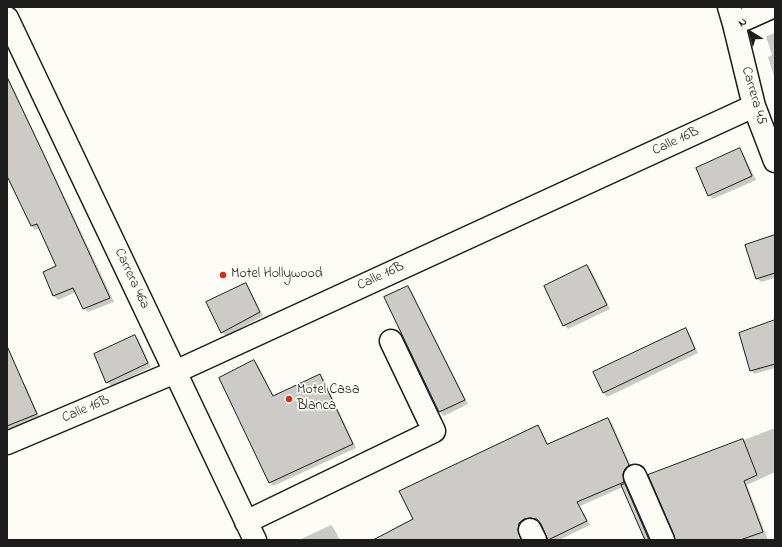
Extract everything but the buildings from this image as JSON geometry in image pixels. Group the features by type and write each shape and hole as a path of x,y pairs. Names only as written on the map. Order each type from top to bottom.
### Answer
{"street":[{"path":"731,15 772,7"},
{"name":"Carrera 45","path":"731,15 754,106 775,161"},
{"name":"Carrera 46a","path":"8,24 251,531"},
{"name":"Calle 16B","path":"7,443 175,372 754,106"},
{"path":"251,531 434,431 391,341"},
{"path":"634,476 663,540"}],"place":[{"name":"Motel Hollywood","path":"223,275"},
{"name":"Motel Casa Blanca","path":"289,399"}]}
